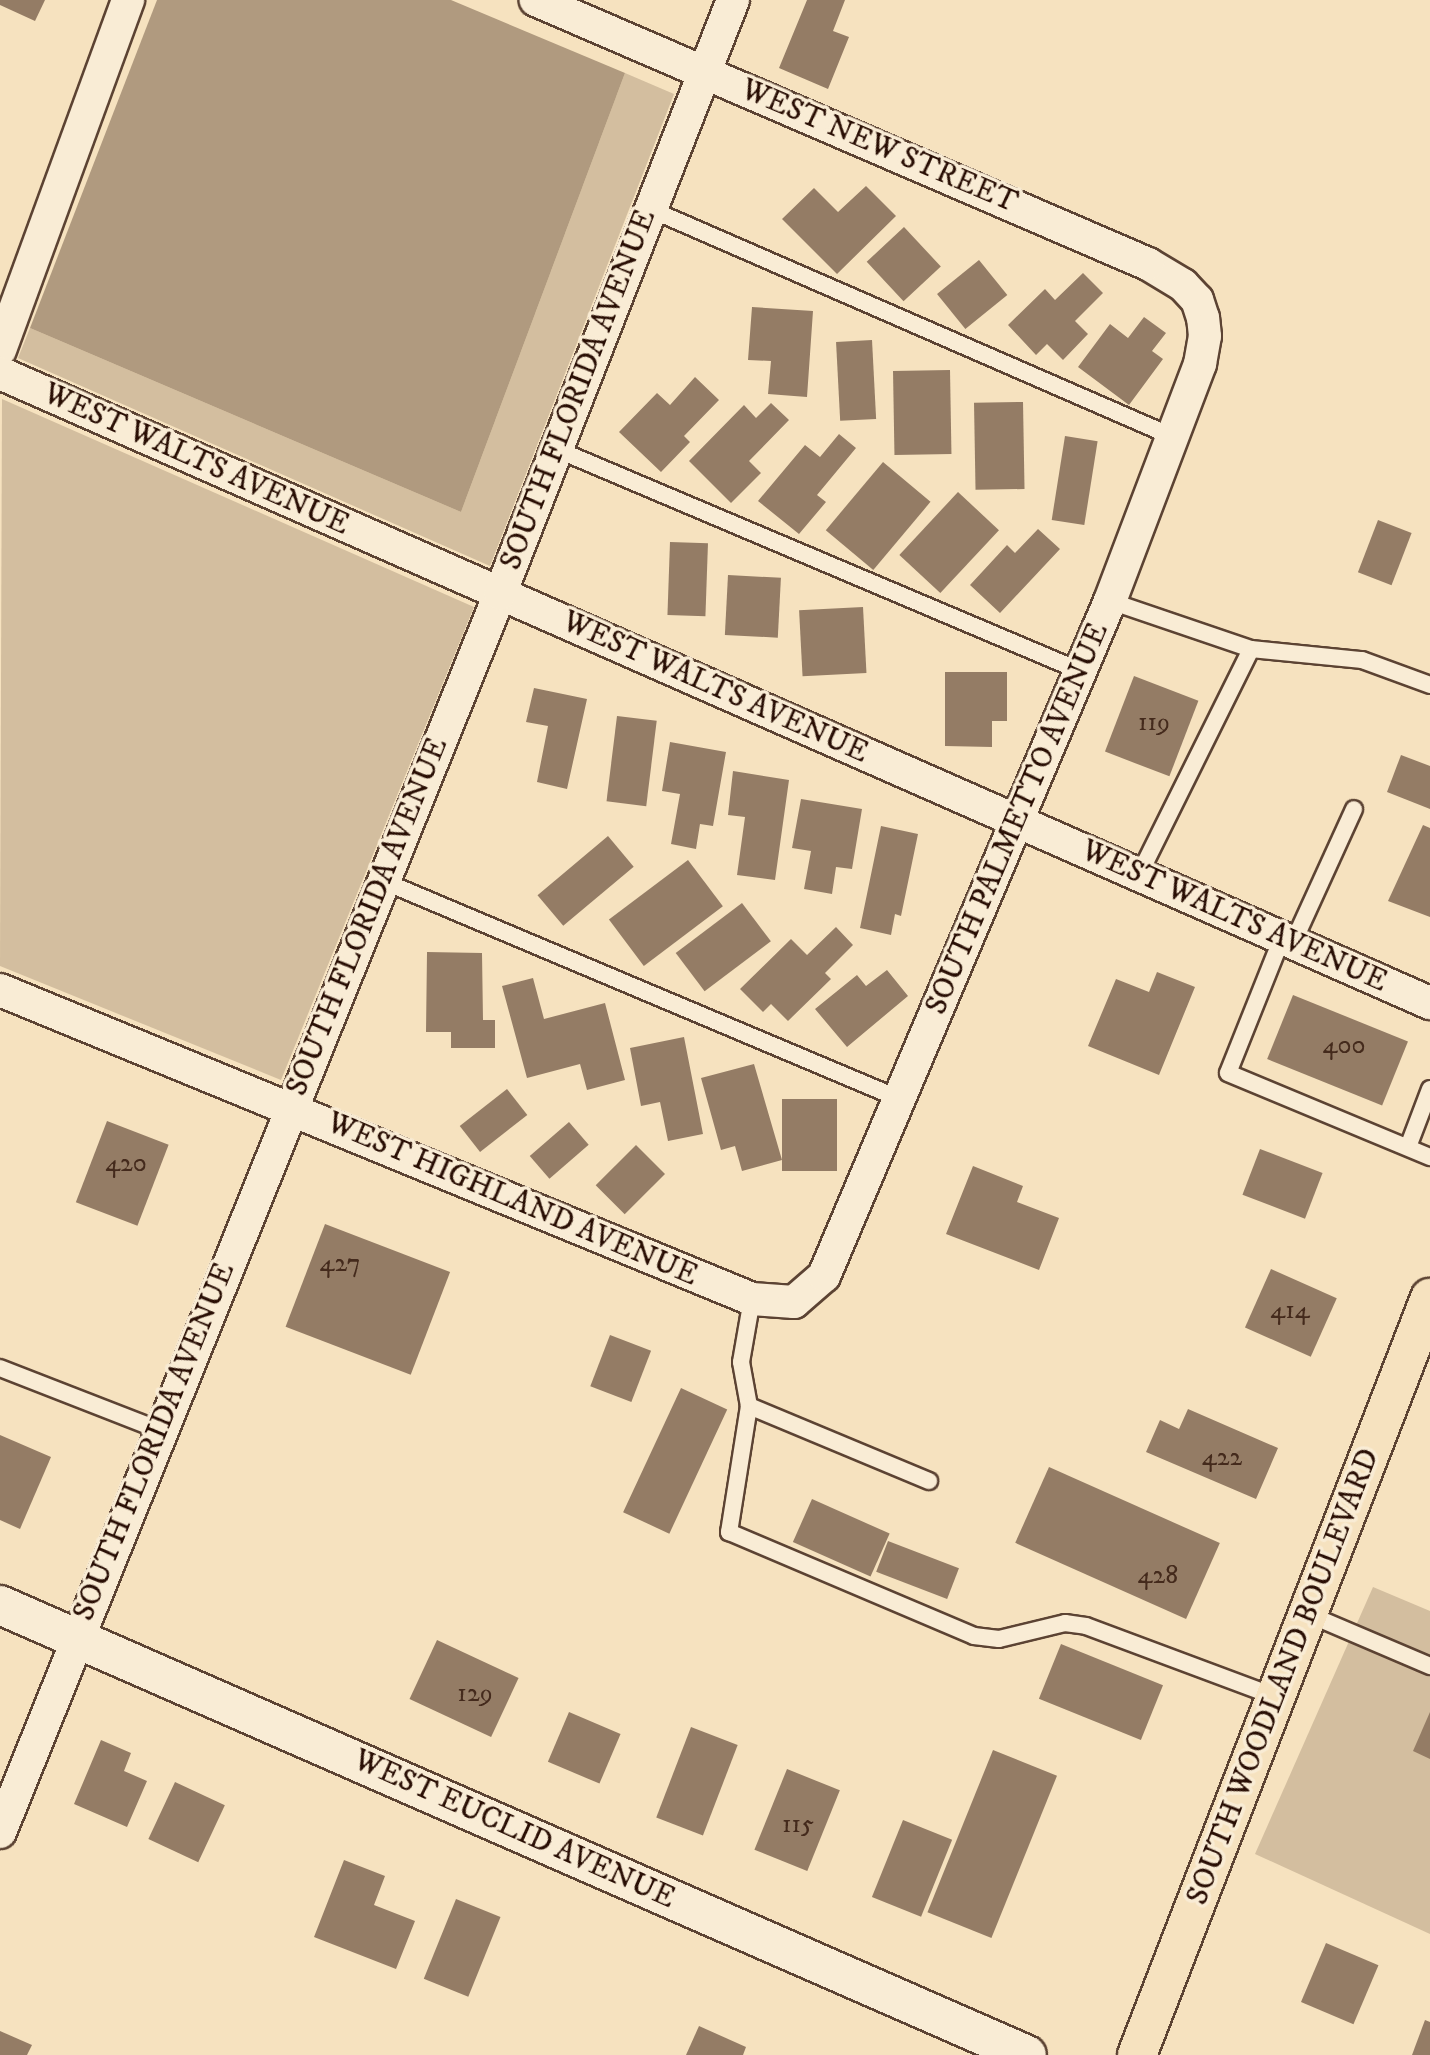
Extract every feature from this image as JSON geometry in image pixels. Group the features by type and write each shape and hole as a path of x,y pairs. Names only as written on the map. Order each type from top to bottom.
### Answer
{"main road":[{"name":"SOUTH WOODLAND BOULEVARD","path":"1137,2055 1430,1298"}],"street":[{"path":"0,350 128,0"},
{"name":"WEST NEW STREET","path":"536,0 1149,264 1183,285 1197,300 1203,318"},
{"name":"SOUTH FLORIDA AVENUE","path":"0,1832 75,1637 500,594 733,0"},
{"name":"SOUTH PALMETTO AVENUE","path":"794,1302 824,1276 1018,822 1078,670 1110,601 1200,364 1205,336 1203,318"},
{"name":"WEST WALTS AVENUE","path":"0,373 1430,1003"},
{"name":"WEST HIGHLAND AVENUE","path":"0,990 752,1299 794,1302"},
{"name":"WEST EUCLID AVENUE","path":"0,1605 1027,2055"}],"lane":[{"path":"650,209 1171,436"},
{"path":"556,449 1078,670"},
{"path":"1110,601 1251,649 1362,660 1430,685"},
{"path":"1139,875 1251,649"},
{"path":"1353,809 1287,941 1228,1073 1430,1157"},
{"path":"383,881 900,1099"},
{"path":"1408,1147 1430,1089"},
{"path":"752,1299 741,1362 749,1406 729,1532 974,1636 999,1639 1065,1623 1086,1626 1276,1697"},
{"path":"0,1368 159,1430"},
{"path":"749,1406 929,1481"},
{"path":"1308,1615 1430,1666"}],"shaded area":[{"path":"157,0 451,0 625,73 461,512 30,328"},
{"path":"625,73 674,94 490,566 18,358 30,328 461,512"},
{"path":"2,399 474,607 281,1080 0,966"},
{"path":"1373,1587 1430,1611 1430,1934 1255,1854"}],"building":[{"path":"0,0 45,0 35,21 0,5"},
{"path":"807,0 845,0 833,31 849,37 828,89 779,68"},
{"path":"866,186 896,216 837,274 782,219 814,188 838,212"},
{"path":"904,227 941,266 904,301 867,262"},
{"path":"979,260 1007,295 965,329 937,294"},
{"path":"1083,273 1103,293 1075,321 1088,334 1063,360 1047,344 1036,355 1008,325 1045,289 1055,300"},
{"path":"752,307 813,311 807,397 768,394 771,361 748,360"},
{"path":"1144,317 1166,333 1152,351 1163,359 1129,405 1078,367 1110,324 1128,338"},
{"path":"872,340 876,419 840,421 836,342"},
{"path":"950,370 951,454 894,455 893,371"},
{"path":"695,377 719,400 684,436 690,442 661,472 619,432 657,393 670,405"},
{"path":"1023,402 1025,489 976,490 974,403"},
{"path":"771,403 789,420 749,461 761,473 731,503 689,461 744,405 756,418"},
{"path":"839,434 856,448 817,495 826,502 799,534 758,501 805,445 820,457"},
{"path":"1065,436 1098,441 1084,525 1052,520"},
{"path":"883,462 930,502 873,570 826,530"},
{"path":"958,492 999,530 940,593 899,555"},
{"path":"1378,520 1412,533 1392,585 1358,572"},
{"path":"1038,529 1060,549 1000,613 970,585 1007,545 1015,553"},
{"path":"670,542 708,543 705,616 667,615"},
{"path":"728,575 781,578 778,638 725,635"},
{"path":"863,607 866,673 803,676 799,610"},
{"path":"945,672 1007,672 1007,721 992,721 992,747 945,746"},
{"path":"1134,676 1198,701 1169,776 1105,752"},
{"path":"534,688 587,699 567,789 537,782 548,726 526,722"},
{"path":"617,716 657,721 646,806 607,801"},
{"path":"670,742 726,752 713,826 700,824 696,849 671,844 680,794 662,791"},
{"path":"1401,755 1430,766 1430,809 1387,792"},
{"path":"733,771 789,780 775,880 737,875 745,817 728,815"},
{"path":"801,799 862,809 852,869 836,867 832,894 804,889 811,851 792,848"},
{"path":"1423,825 1430,828 1430,917 1388,901"},
{"path":"881,826 918,834 901,916 895,914 891,935 860,928"},
{"path":"608,836 634,867 563,926 538,895"},
{"path":"688,860 723,906 644,966 609,920"},
{"path":"742,903 771,941 705,991 676,953"},
{"path":"836,927 853,945 825,973 831,979 788,1021 771,1004 763,1012 740,989 791,939 807,955"},
{"path":"427,952 482,953 483,1020 495,1020 495,1048 451,1048 451,1032 426,1032"},
{"path":"887,970 908,996 847,1047 815,1009 857,975 866,986"},
{"path":"1157,972 1195,987 1159,1075 1088,1046 1116,979 1149,992"},
{"path":"533,978 544,1019 605,1003 625,1080 587,1090 580,1064 527,1078 502,986"},
{"path":"1293,995 1408,1041 1382,1105 1267,1059"},
{"path":"684,1037 703,1134 668,1141 660,1102 641,1106 630,1048"},
{"path":"754,1064 782,1160 742,1171 735,1146 721,1150 701,1078"},
{"path":"507,1089 527,1115 480,1152 460,1126"},
{"path":"782,1099 837,1099 837,1171 782,1171"},
{"path":"107,1121 169,1145 137,1226 76,1202"},
{"path":"569,1122 589,1145 549,1179 530,1156"},
{"path":"636,1145 665,1174 625,1214 596,1185"},
{"path":"1260,1149 1323,1173 1305,1219 1242,1195"},
{"path":"973,1166 1023,1186 1017,1202 1059,1218 1039,1270 946,1234"},
{"path":"325,1224 450,1272 411,1375 286,1327"},
{"path":"1271,1269 1337,1298 1311,1357 1245,1327"},
{"path":"610,1335 651,1351 631,1402 590,1386"},
{"path":"681,1388 727,1410 669,1534 623,1512"},
{"path":"1188,1409 1278,1448 1256,1499 1146,1452 1160,1420 1179,1429"},
{"path":"0,1435 51,1457 20,1529 0,1520"},
{"path":"1049,1467 1220,1543 1186,1619 1015,1543"},
{"path":"812,1499 890,1534 871,1577 793,1542"},
{"path":"888,1541 959,1568 947,1599 876,1572"},
{"path":"437,1640 519,1678 491,1737 410,1699"},
{"path":"1061,1644 1163,1685 1141,1740 1039,1699"},
{"path":"569,1712 621,1734 599,1784 548,1762"},
{"path":"1430,1712 1430,1759 1413,1751"},
{"path":"691,1727 738,1745 703,1835 656,1818"},
{"path":"101,1740 131,1753 124,1771 147,1781 127,1827 74,1804"},
{"path":"993,1750 1057,1776 991,1938 927,1912"},
{"path":"787,1769 840,1790 807,1871 754,1850"},
{"path":"175,1782 225,1805 198,1862 148,1839"},
{"path":"903,1820 952,1840 921,1917 872,1897"},
{"path":"344,1860 385,1876 374,1905 415,1921 396,1969 314,1937"},
{"path":"456,1899 501,1917 468,1997 424,1979"},
{"path":"1326,1943 1378,1965 1353,2024 1301,2002"},
{"path":"1425,2020 1430,2022 1430,2055 1412,2055"},
{"path":"699,2026 746,2047 743,2055 686,2055"},
{"path":"0,2031 32,2045 27,2055 0,2055"}]}
